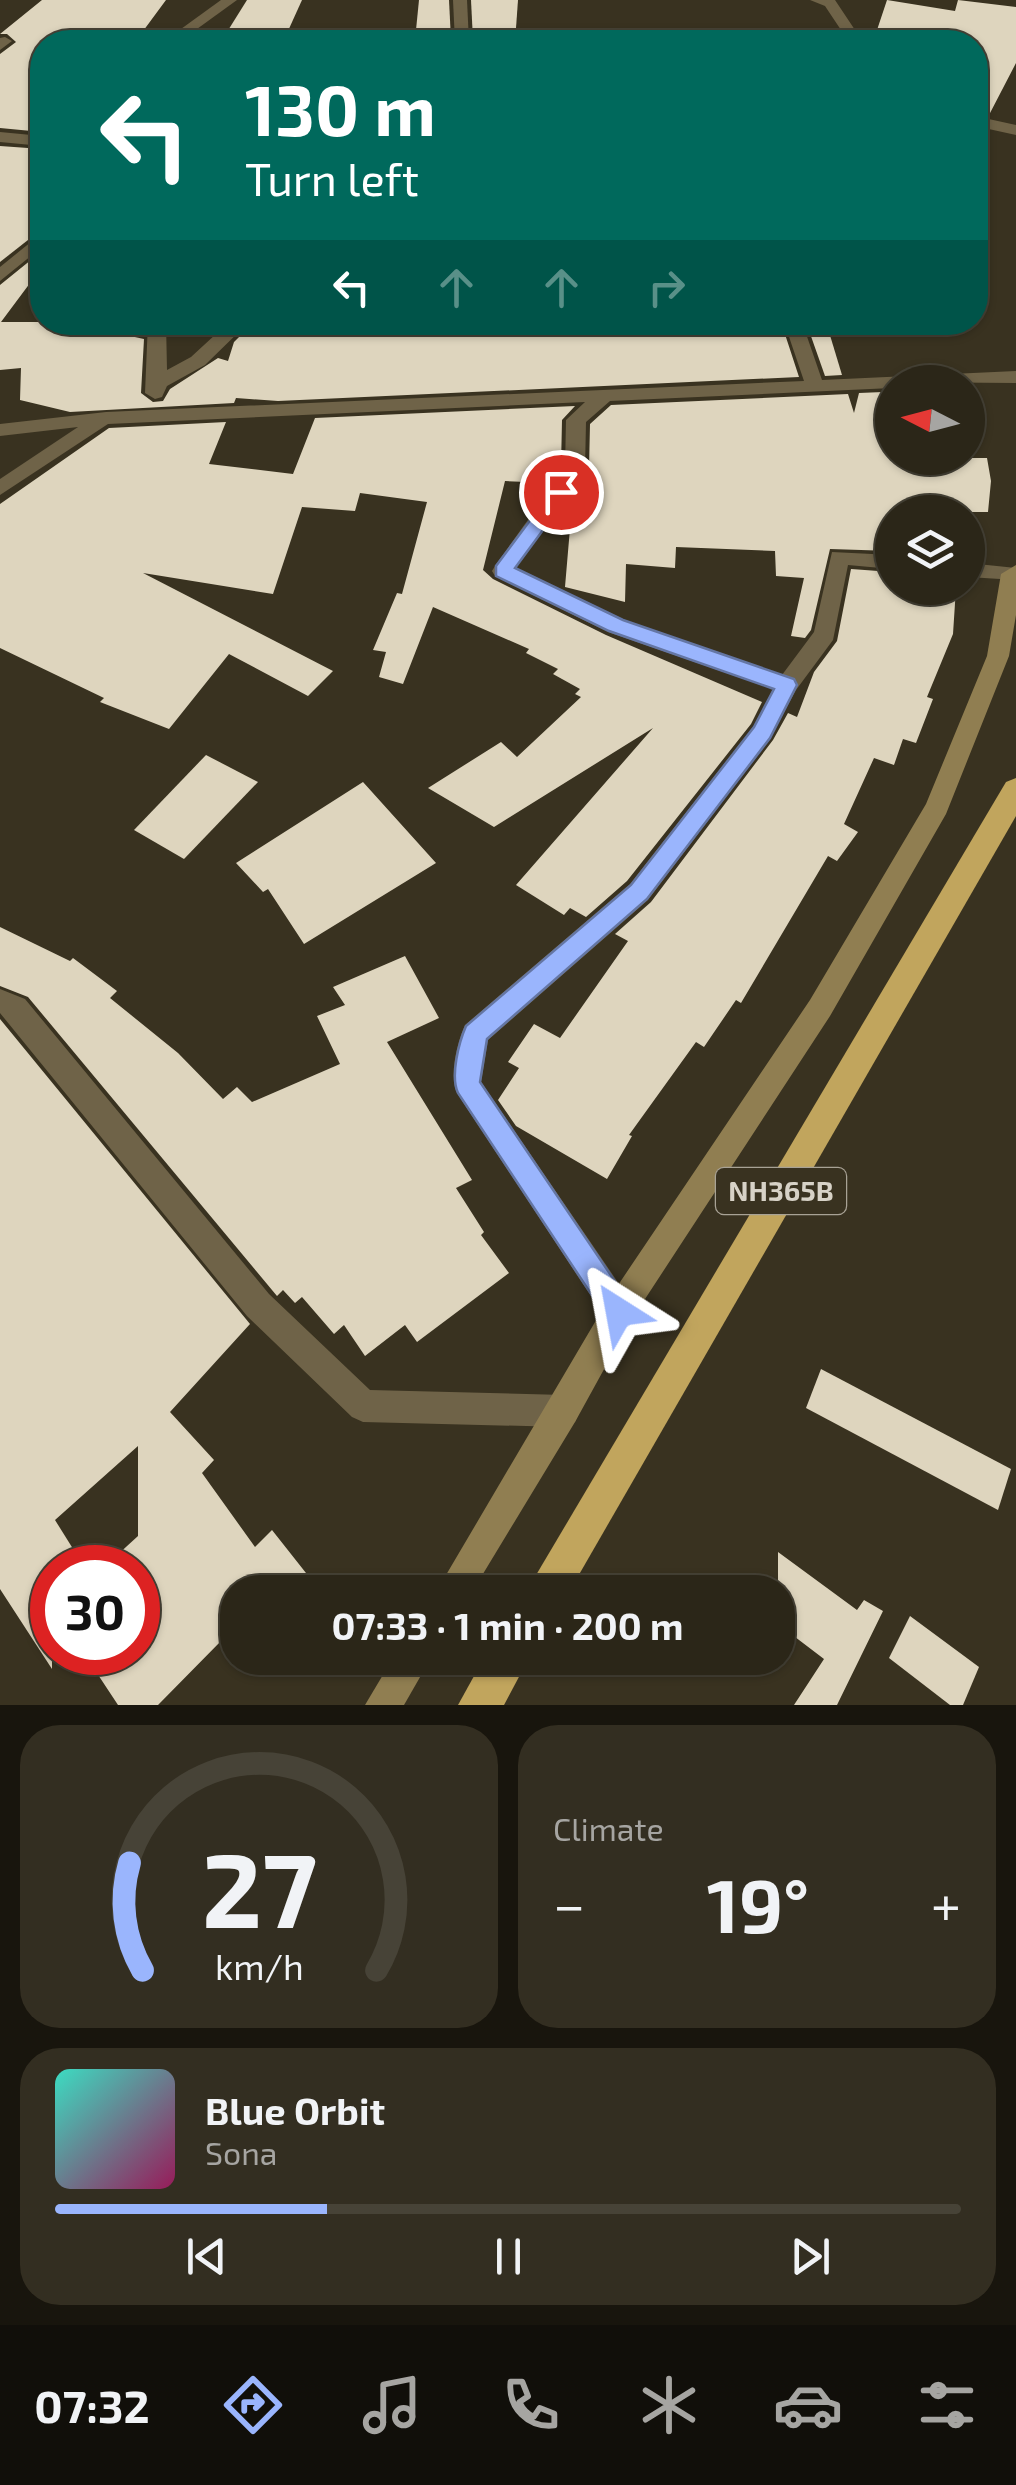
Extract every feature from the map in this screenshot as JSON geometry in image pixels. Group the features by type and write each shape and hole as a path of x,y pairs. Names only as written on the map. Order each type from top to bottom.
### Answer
{"highway":[{"name":"NH365B","path":"556,1575 1016,790"},
{"path":"480,1705 498,1675"}],"street":[{"path":"187,30 230,0"},
{"path":"460,0 461,30"},
{"path":"817,0 830,3 848,30"},
{"path":"988,124 1016,130"},
{"path":"0,137 30,140"},
{"path":"0,276 30,249"},
{"path":"147,417 158,383 156,335"},
{"path":"158,383 198,362 226,335"},
{"path":"797,335 815,386"},
{"path":"0,430 106,418 1016,377"},
{"path":"607,394 576,420 575,469 503,571 616,626 787,685"},
{"path":"0,488 106,418"},
{"path":"619,1312 467,1084 475,1034 639,892 762,732 787,685 825,634 839,557 875,560"},
{"path":"463,1575 564,1411 619,1312 820,1008 937,806 998,656 1014,573 985,571"},
{"path":"0,1001 15,1007 258,1306 362,1406 564,1411"},
{"path":"383,1705 402,1675"}],"building":[{"path":"42,0 166,0 144,30 30,30 30,131 0,128 0,54 16,42 7,34 0,34"},
{"path":"247,0 302,0 288,30 228,30"},
{"path":"419,0 449,0 450,30 416,30"},
{"path":"471,0 518,0 516,30 472,30"},
{"path":"887,0 955,11 958,0 1016,7 1016,63 988,115 988,30 877,30"},
{"path":"0,146 30,148 30,238 0,262"},
{"path":"30,261 30,283 1,322 30,322 30,335 126,335 144,339 141,393 153,402 163,401 170,389 218,358 228,361 240,336 257,335 785,335 799,377 278,401 236,398 234,403 70,412 20,400 21,368 0,370 0,285"},
{"path":"811,335 830,335 842,375 825,376"},
{"path":"875,392 875,475 985,475 987,458 991,481 988,512 985,495 875,495 875,550 830,549 811,630 805,638 791,636 804,578 776,576 775,551 676,547 675,568 626,564 625,602 565,587 573,493 589,469 590,424 611,405 848,394 854,413 859,393"},
{"path":"575,406 562,420 561,467 550,483 505,481 483,570 493,579 606,635 762,702 751,724 627,881 586,917 570,908 564,915 516,885 653,728 494,827 428,788 501,742 517,757 581,697 575,694 580,689 553,674 558,669 526,653 529,649 433,607 403,684 379,677 386,652 373,650 397,593 402,594 427,502 360,493 355,511 302,507 273,594 143,573 333,671 308,696 229,654 169,729 100,702 104,698 0,648 0,504 109,428 226,422 209,464 293,474 315,418"},
{"path":"851,569 875,571 875,605 955,605 953,634 927,697 933,699 916,743 903,739 894,765 874,758 844,824 858,832 837,861 828,856 741,1003 736,1000 704,1047 696,1042 629,1135 632,1136 607,1179 516,1126 498,1100 519,1068 508,1062 534,1024 560,1038 628,941 615,934 651,902 773,740 788,713 797,717 814,672 837,641"},
{"path":"206,755 258,782 184,859 134,830"},
{"path":"363,782 436,863 304,944 268,889 263,892 236,863"},
{"path":"0,927 70,961 73,958 117,991 110,998 178,1053 223,1099 237,1087 252,1102 340,1064 317,1016 345,1005 333,987 405,956 439,1018 387,1042 472,1180 456,1188 484,1232 481,1235 509,1273 417,1342 405,1325 365,1356 344,1325 334,1334 302,1297 295,1303 283,1290 277,1296 28,997 0,986"},
{"path":"0,1019 250,1324 170,1412 214,1460 202,1473 255,1547 272,1530 308,1575 220,1575 220,1642 158,1705 118,1705 98,1675 160,1675 160,1545 128,1545 138,1536 138,1446 55,1520 71,1545 30,1545 30,1635 0,1589"},
{"path":"821,1369 1011,1469 998,1510 806,1408"},
{"path":"778,1552 857,1610 864,1600 883,1611 837,1705 794,1705 824,1659 795,1637 795,1575 778,1575"},
{"path":"910,1616 979,1667 963,1705 950,1705 889,1658"}],"route":[{"path":"561,492 503,571 616,626 787,685 762,732 639,892 475,1034 467,1084 619,1312"}]}
